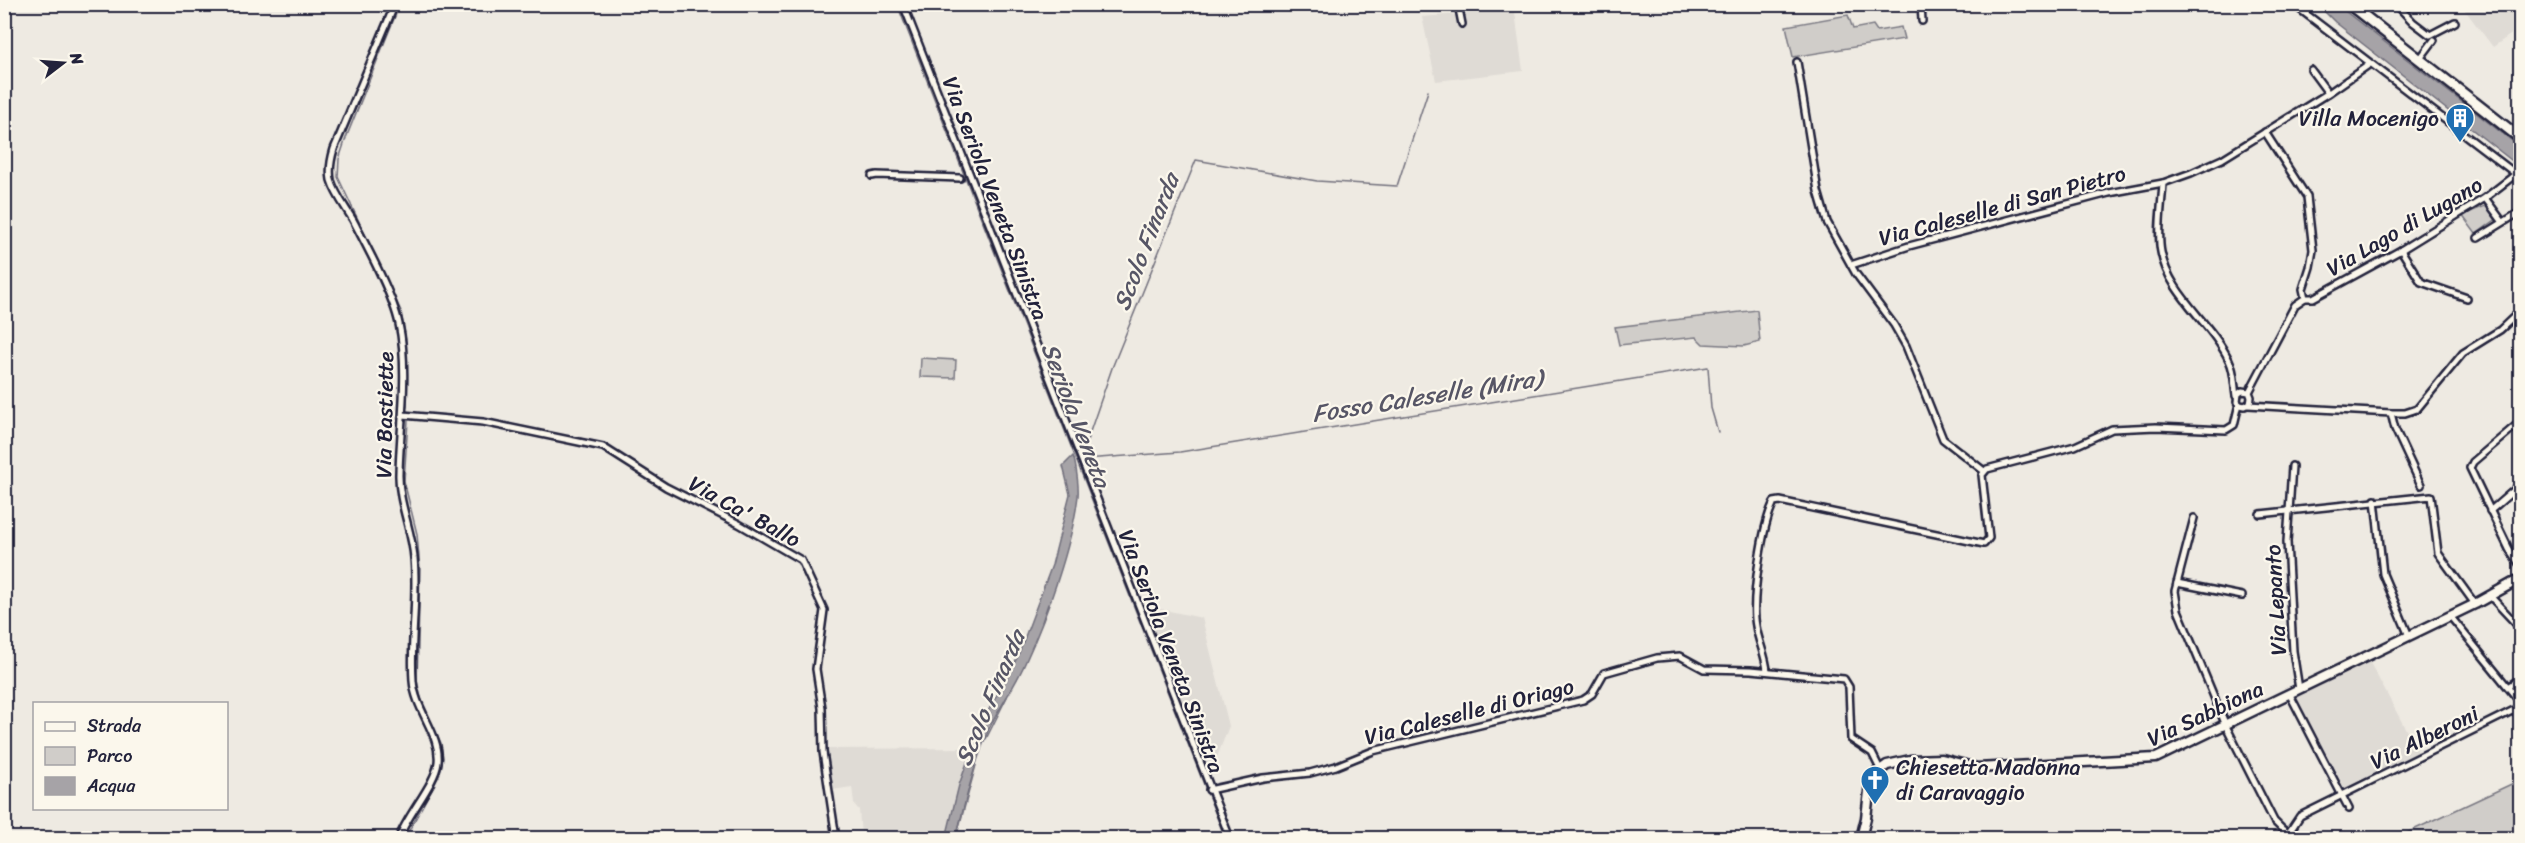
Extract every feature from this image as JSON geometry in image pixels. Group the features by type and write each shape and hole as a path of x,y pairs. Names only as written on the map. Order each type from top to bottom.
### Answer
{"main road":[{"path":"2349,4 2520,138"}],"street":[{"name":"Via Bastiette","path":"394,4 334,149 330,170 334,187 367,249 396,314 402,339 403,415 399,483 411,534 415,566 412,681 418,704 436,742 438,759 432,779 413,809 399,838"},
{"name":"Via Seriola Veneta Sinistra","path":"903,4 1209,790 1230,838"},
{"path":"1458,4 1462,24"},
{"path":"1921,4 1922,21"},
{"path":"2293,4 2518,175"},
{"path":"2361,15 2373,4"},
{"path":"2396,4 2413,22 2430,35 2455,22"},
{"path":"2419,60 2434,40"},
{"path":"1797,62 1823,210 1851,265 1906,346 1943,439 1984,471"},
{"name":"Via Caleselle di San Pietro","path":"1851,265 1909,246 2109,192 2163,183 2207,166 2328,93 2370,64"},
{"path":"2311,70 2328,93"},
{"name":"Via Lago di Lugano","path":"2265,132 2307,197 2313,250 2303,289 2305,298"},
{"name":"Via Lago di Lugano","path":"2249,392 2295,304 2305,298 2313,298 2401,250 2518,175"},
{"path":"872,176 960,178"},
{"path":"1984,471 2083,443 2112,429 2156,427 2226,430 2235,425 2238,402 2234,375 2228,358 2173,282 2163,261 2160,246 2163,183"},
{"path":"2485,198 2502,221"},
{"path":"2478,238 2502,221 2520,212"},
{"path":"2401,250 2421,282 2431,288 2467,298"},
{"path":"2238,402 2248,405 2391,413 2405,413 2418,409 2463,353 2500,330 2520,311"},
{"path":"2238,402 2237,396 2242,391 2249,392 2251,398 2248,405"},
{"path":"2391,413 2395,429 2421,485"},
{"name":"Via Ca' Ballo","path":"403,415 483,422 603,447 666,487 740,524 801,560 824,610 816,669 822,708 824,752 836,838"},
{"path":"2520,422 2470,465 2472,475 2509,549 2520,565"},
{"name":"Via Lepanto","path":"2292,466 2291,510 2287,542 2293,651 2299,689"},
{"path":"1861,838 1870,783 1880,769 1872,753 1851,739 1848,687 1844,679 1767,671 1754,609 1763,543 1774,502 1780,501 1984,544 1989,538 1982,480 1984,471"},
{"path":"2490,511 2520,485"},
{"name":"Via Lepanto","path":"2260,514 2375,500 2431,496 2438,553 2475,604"},
{"path":"2375,500 2383,574 2409,636"},
{"path":"2194,518 2175,591 2178,610 2226,725 2274,821 2296,838"},
{"name":"Via Sabbiona","path":"1880,769 1894,763 1923,759 1950,760 1977,768 2144,760 2170,753 2475,604 2520,579"},
{"path":"2177,583 2242,596"},
{"path":"2490,596 2520,628"},
{"path":"2450,616 2520,702"},
{"name":"Via Caleselle di Oriago","path":"1209,790 1263,777 1310,773 1336,766 1364,754 1583,700 1592,694 1604,673 1657,658 1684,657 1707,669 1767,671"},
{"path":"2509,686 2520,679"},
{"path":"2289,693 2349,809"},
{"name":"Via Alberoni","path":"2288,834 2300,816 2520,707"},
{"path":"2515,838 2520,830"}],"shaded area":[{"path":"1459,5 1514,5 1523,71 1436,81 1422,17 1457,14"},
{"path":"2461,5 2520,5 2520,28 2493,47"},
{"path":"1141,605 1202,618 1229,726 1210,775"},
{"path":"2368,659 2418,752 2345,789 2295,694"},
{"path":"972,748 959,785 948,831 861,836 859,810 854,804 852,787 832,790 827,749"}],"green space":[{"path":"1848,15 1853,29 1873,25 1877,31 1901,27 1904,39 1793,57 1786,26"},
{"path":"2488,205 2498,218 2476,234 2462,215"},
{"path":"1757,310 1760,342 1744,346 1703,344 1696,337 1619,345 1615,327"},
{"path":"921,358 956,360 955,378 920,377"},
{"path":"2520,780 2520,822 2509,838 2396,838"}],"water":[{"path":"2318,5 2337,5 2520,147 2520,167 2335,22"},
{"path":"1073,456 1078,496 1058,580 1022,670 989,729 970,783 956,838 946,838 959,785 981,724 1017,658 1052,565 1070,494 1063,466"}],"waterway":[{"path":"400,4 346,138 339,159 338,177 401,311 406,341 407,407"},
{"name":"Seriola Veneta","path":"897,4 1225,838"},
{"name":"Scolo Finarda","path":"1083,452 1112,368 1196,160 1317,181 1397,186 1428,91"},
{"name":"Fosso Caleselle (Mira)","path":"1085,459 1180,452 1708,367 1711,408 1718,432"},
{"path":"405,838 439,776 443,758 441,743 423,706 417,681 420,569 417,534 404,481 408,421"},
{"name":"Scolo Finarda","path":"1042,622 1048,604"},
{"name":"Scolo Finarda","path":"986,739 1007,697"},
{"name":"Scolo Finarda","path":"956,838 976,765"}],"place":[{"name":"Villa Mocenigo","path":"2460,144"},
{"name":"Chiesetta Madonna di Caravaggio","path":"1875,806"}]}
